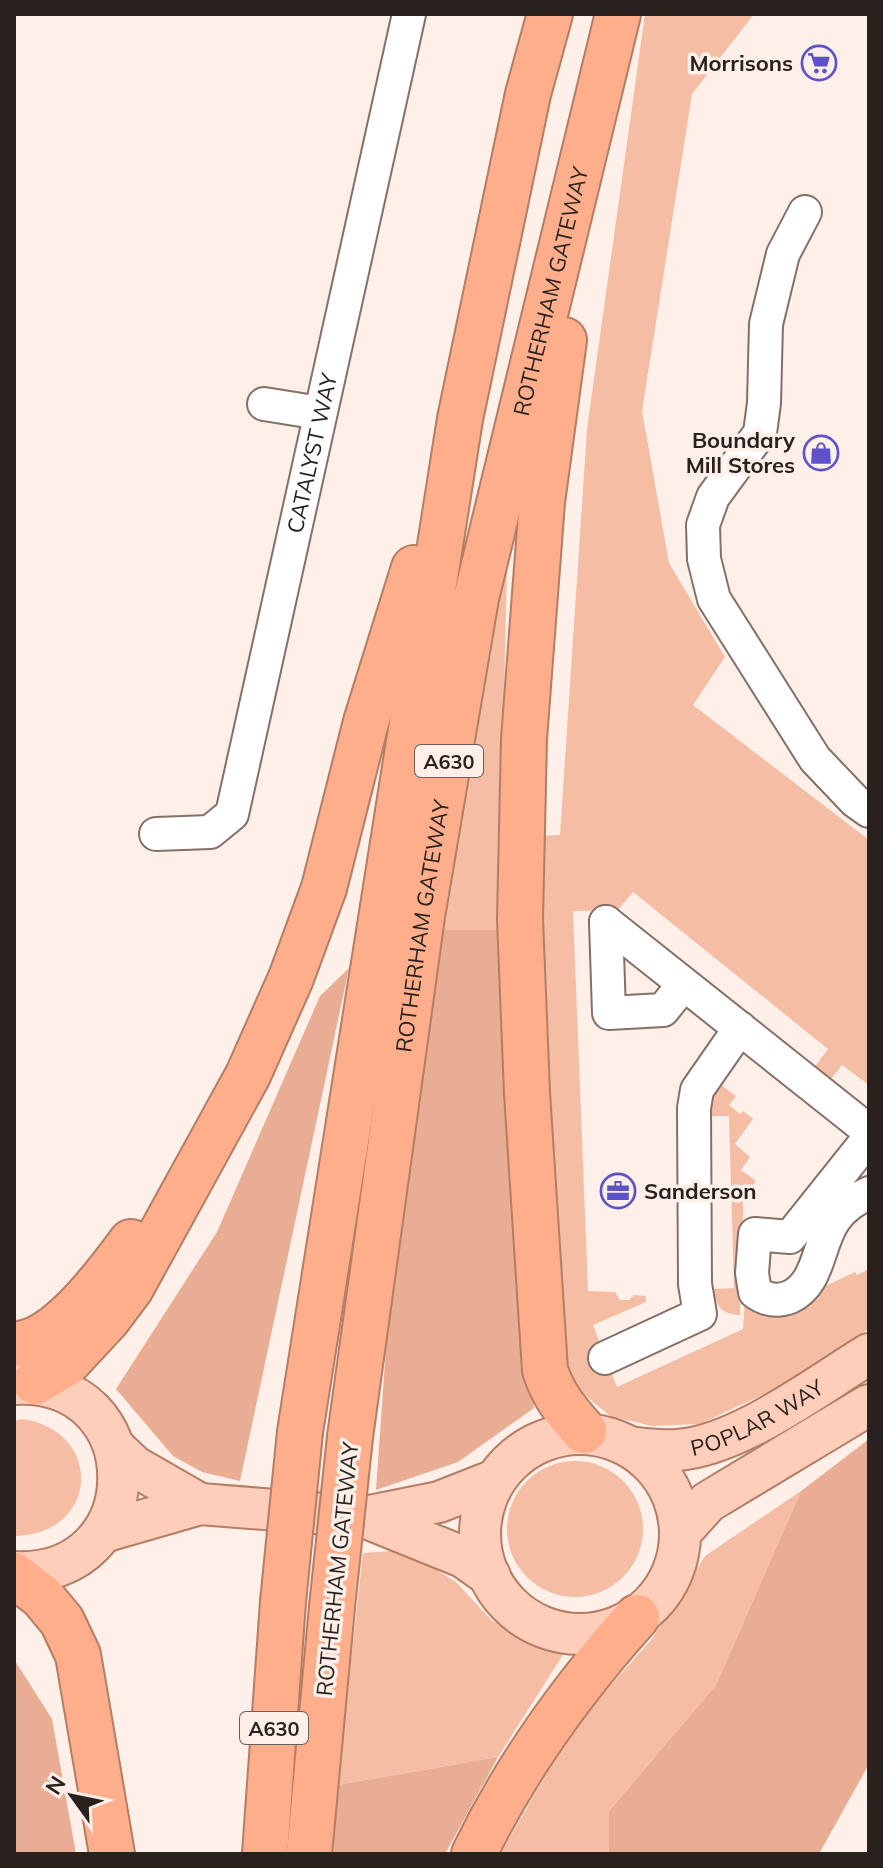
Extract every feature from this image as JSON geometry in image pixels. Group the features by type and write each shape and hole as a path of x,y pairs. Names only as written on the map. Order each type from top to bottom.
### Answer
{"highway":[{"name":"ROTHERHAM GATEWAY","path":"265,1854 283,1602 300,1432 460,419 528,94 550,14"},
{"name":"ROTHERHAM GATEWAY","path":"309,1854 350,1437 422,916 476,598 618,14"},
{"name":"A630","path":"584,1431 556,1398 545,1370 527,1093 520,919 524,739 542,502 597,94"},
{"name":"A630","path":"25,1383 67,1363 107,1320 131,1288 248,1075 291,978 324,888 366,722 460,419"},
{"path":"14,1344 40,1339 69,1316 121,1255 232,1105"},
{"path":"14,1573 42,1597 62,1621 78,1655 112,1854"},
{"path":"14,1605 51,1639 81,1680"},
{"path":"474,1854 494,1814 575,1690 637,1617"}],"main road":[{"name":"POPLAR WAY","path":"634,1448 677,1450 731,1436 869,1354"},
{"path":"25,1383 67,1393 83,1403 97,1415 115,1448 134,1466 200,1504"},
{"name":"POPLAR WAY","path":"680,1533 708,1502 869,1405"},
{"path":"584,1431 615,1439 634,1448 658,1471 675,1500 680,1533 673,1571 652,1604 637,1617 608,1631 576,1635 544,1628 516,1612 495,1588 482,1559 479,1527 485,1498 495,1480 520,1453 545,1439 584,1431"},
{"path":"14,1573 40,1571 69,1562 103,1532 117,1500 120,1483 115,1448"},
{"path":"103,1532 200,1504 364,1517 439,1502 495,1480"},
{"path":"364,1517 463,1557 490,1576"}],"street":[{"name":"CATALYST WAY","path":"156,834 210,832 232,814 409,14"},
{"path":"805,212 783,254 766,324 760,433 713,497 703,525 704,559 714,599 815,759 855,801 869,811"},
{"path":"264,404 320,413"},
{"path":"683,985 869,1131"},
{"path":"605,1358 700,1314 695,1284 695,1099 697,1090 740,1028"},
{"path":"869,1138 790,1237 755,1234 752,1273 755,1292 764,1298 781,1300 803,1291 834,1220 847,1204 869,1193"}],"shaded area":[{"path":"645,14 754,14 692,94 642,411 669,563 725,657 693,705 869,840 869,1085 842,1065 830,1080 814,1068 828,1049 633,892 618,910 573,911 588,1291 615,1292 620,1300 629,1300 634,1295 646,1296 646,1302 593,1325 617,1387 743,1329 745,1301 768,1313 855,1272 857,1275 869,1269 869,1329 785,1384 700,1424 652,1426 610,1416 580,1391 561,1356 534,836 560,835 587,429"},
{"path":"507,559 499,930 438,930"},
{"path":"438,930 499,930 513,1237 534,1408 458,1462 376,1490 393,1249"},
{"path":"349,968 240,1481 202,1472 173,1456 116,1389 217,1232 320,996"},
{"path":"713,1079 736,1096 729,1105 753,1119 735,1144 750,1157 741,1170 756,1181 743,1199 743,1246 739,1247 740,1315 721,1308 714,1289 734,1288 729,1116 709,1116"},
{"path":"22,1419 49,1427 68,1442 78,1461 81,1482 76,1502 63,1519 42,1531 14,1536 14,1421"},
{"path":"869,1439 869,1764 819,1854 609,1854 609,1811 716,1685 801,1491"},
{"path":"575,1461 601,1466 623,1481 638,1503 643,1529 638,1555 623,1577 601,1592 575,1597 549,1592 527,1577 512,1555 507,1529 512,1503 527,1481 549,1466"},
{"path":"801,1491 716,1685 609,1811 609,1854 500,1854 575,1725 652,1639 705,1556"},
{"path":"405,1550 456,1582 492,1621 564,1653 498,1757 337,1785 363,1553"},
{"path":"14,1659 52,1719 76,1854 14,1854"},
{"path":"498,1757 445,1854 333,1854 337,1785"}],"place":[{"name":"Morrisons","path":"819,63"},
{"name":"Boundary Mill Stores","path":"821,453"},
{"name":"Sanderson","path":"618,1191"}]}
